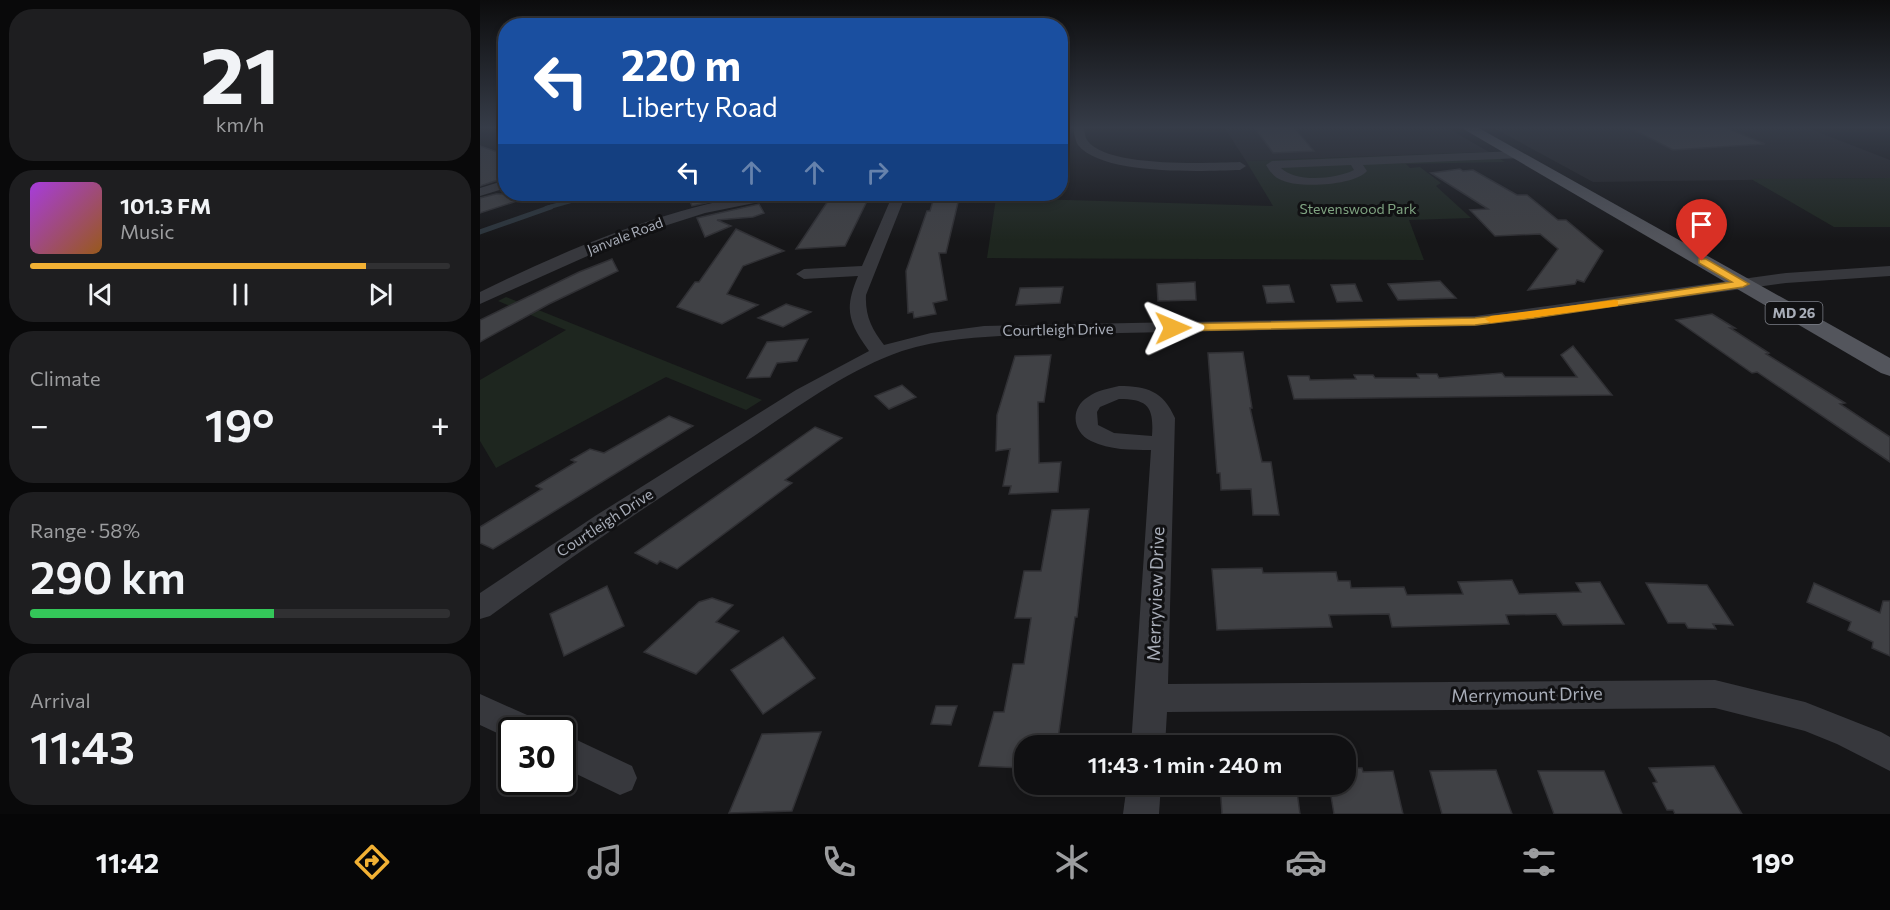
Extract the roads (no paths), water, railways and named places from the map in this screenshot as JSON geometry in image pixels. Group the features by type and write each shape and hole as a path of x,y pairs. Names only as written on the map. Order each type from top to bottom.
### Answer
{"main road":[{"name":"MD 26","path":"1534,165 1890,368"}],"street":[{"path":"1158,165 1172,167 1240,166"},
{"path":"1272,165 1278,174 1304,181 1360,174 1361,171 1357,165"},
{"path":"480,192 498,186"},
{"name":"Janvale Road","path":"480,299 552,265 667,220 732,201"},
{"path":"881,353 862,328 855,312 858,295 896,201"},
{"path":"804,274 868,270"},
{"name":"Courtleigh Drive","path":"480,608 615,515 802,396 881,353 932,339 972,332 1475,321 1534,315 1816,275 1890,271"},
{"name":"Merryview Drive","path":"1149,735 1162,443"},
{"name":"Merrymount Drive","path":"1152,698 1715,694 1771,705 1823,722 1890,755"},
{"path":"480,709 498,718"},
{"path":"576,756 620,778"},
{"path":"1142,814 1143,795"}],"waterway":[{"path":"546,208 571,201"},
{"path":"480,232 551,207"}],"park label":[{"name":"Stevenswood Park","path":"1358,209"}]}
